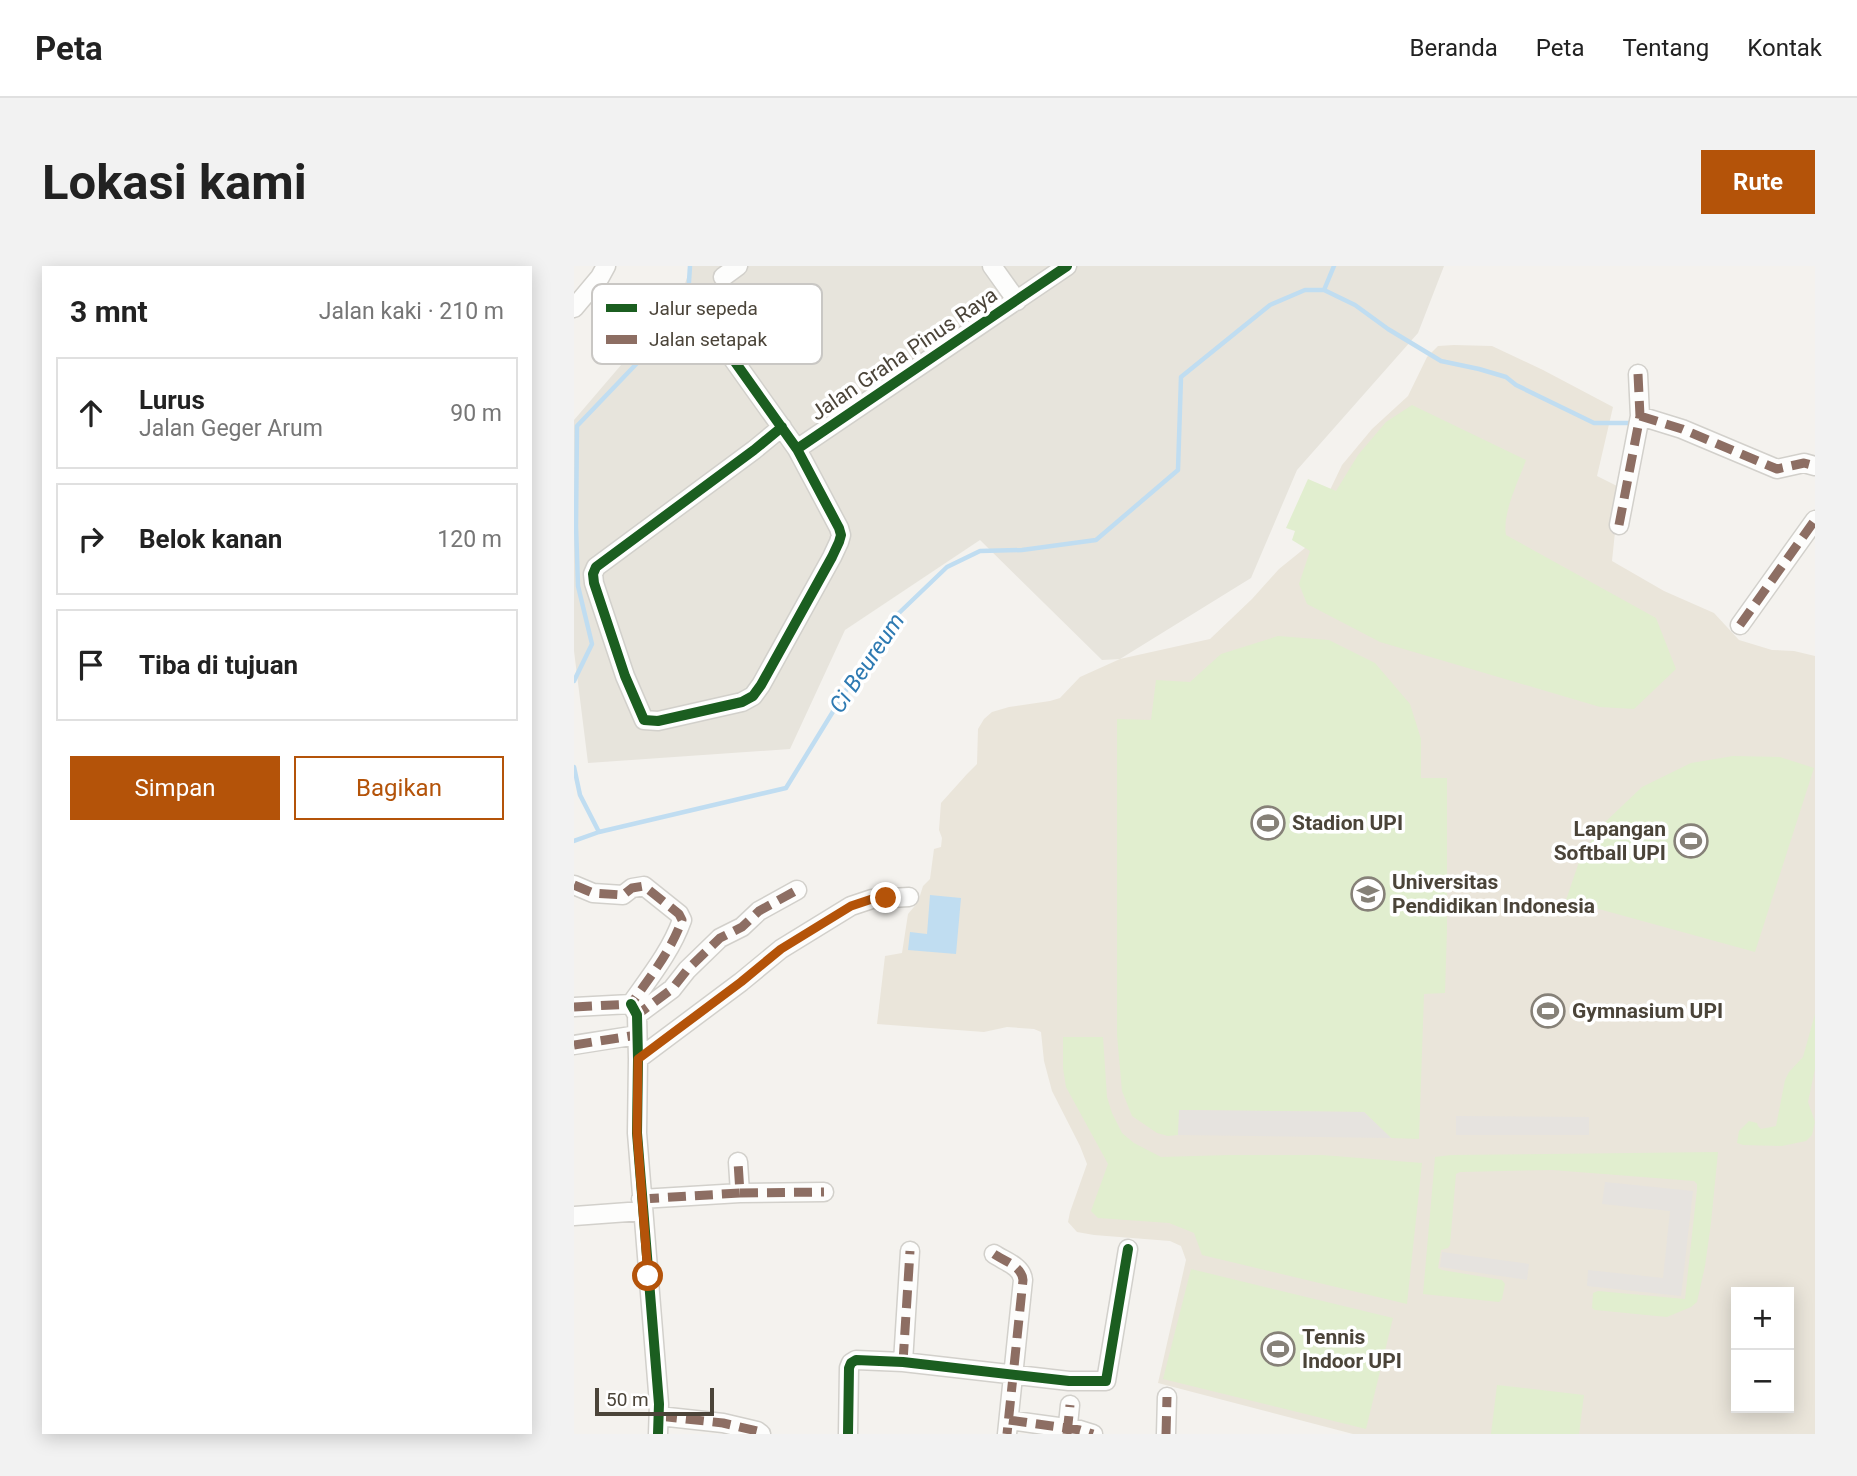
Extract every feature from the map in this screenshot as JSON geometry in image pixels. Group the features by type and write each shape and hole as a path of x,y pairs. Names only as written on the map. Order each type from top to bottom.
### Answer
{"street":[{"path":"594,284 606,266"},
{"path":"723,277 738,266"},
{"name":"Jalan Graha Pinus Raya","path":"992,266 1017,301"},
{"name":"Jalan Graha Pinus Raya","path":"797,449 1067,266"},
{"path":"574,308 592,287"},
{"path":"737,364 782,427 797,449 841,535 832,557 753,696 742,702 658,721 644,719 625,676 594,583 593,574 596,567 782,427"},
{"path":"1619,525 1640,416 1638,374"},
{"path":"1640,416 1682,429 1777,469 1804,463 1815,467"},
{"path":"1740,625 1815,520"},
{"path":"574,885 593,893 623,895 632,888 644,886 679,914 682,920 634,1010 638,1059 637,1133 641,1205 658,1425 723,1423 761,1434"},
{"path":"574,1007 634,1010 672,989 720,938 743,927 759,911 797,890"},
{"path":"638,1059 781,949 851,906 872,899 909,897"},
{"path":"574,1045 637,1035"},
{"path":"738,1162 740,1193"},
{"path":"574,1216 740,1193 824,1192"},
{"path":"848,1434 849,1365 856,1360 903,1362 1069,1381 1106,1381 1128,1249"},
{"path":"903,1362 910,1251"},
{"path":"994,1254 1023,1274 1008,1427 1093,1434"},
{"path":"1166,1434 1167,1397"},
{"path":"1067,1431 1070,1405"}],"shaded area":[{"path":"691,266 1444,266 1418,333 1297,470 1251,578 1120,659 1102,660 980,540 845,630 790,749 588,763 574,651 574,420 622,364 822,364 822,284 685,284"},
{"name":"Universitas Pendidikan Indonesia","path":"1438,346 1492,346 1613,407 1597,476 1625,490 1615,532 1612,561 1664,591 1714,613 1739,640 1772,650 1815,656 1815,1434 1353,1434 1158,1383 1186,1260 1181,1246 1170,1241 1077,1232 1068,1222 1087,1164 1052,1091 1044,1061 1041,1032 1007,1027 984,1032 877,1024 885,956 902,953 908,914 918,902 923,886 930,879 934,849 941,847 941,803 977,764 978,729 984,719 992,712 1009,707 1060,698 1080,677 1120,659 1210,639 1279,569 1305,548 1342,465 1372,429 1408,396 1427,357"},
{"path":"1179,1110 1364,1112 1391,1138 1178,1135"},
{"path":"1456,1116 1589,1117 1589,1135 1456,1135"},
{"path":"1605,1182 1693,1191 1681,1296 1587,1286 1588,1270 1663,1278 1670,1211 1602,1204"},
{"path":"1442,1252 1529,1264 1527,1280 1440,1267"}],"green space":[{"path":"1412,405 1526,460 1506,517 1506,535 1656,618 1676,669 1634,709 1600,707 1380,642 1307,604 1299,584 1310,551 1292,540 1295,531 1286,528 1308,479 1336,491 1358,455 1386,422"},
{"name":"Stadion UPI","path":"1278,636 1329,640 1375,663 1410,704 1421,739 1421,778 1447,778 1445,993 1424,994 1419,1139 1391,1138 1364,1112 1180,1110 1178,1135 1168,1136 1157,1133 1132,1116 1122,1091 1117,1035 1117,719 1151,720 1156,680 1190,682 1221,654"},
{"name":"Lapangan Softball UPI","path":"1733,756 1780,757 1814,768 1755,952 1566,900 1581,856 1602,825 1642,787 1691,763"},
{"path":"1815,1014 1815,1069 1808,1102 1815,1122 1812,1135 1806,1141 1782,1146 1737,1143 1739,1131 1749,1121 1757,1123 1761,1129 1776,1126 1785,1080 1803,1057"},
{"path":"1063,1037 1103,1037 1107,1097 1112,1113 1122,1133 1134,1143 1161,1157 1322,1155 1422,1163 1407,1304 1202,1255 1194,1233 1169,1223 1098,1218 1091,1211 1108,1164 1066,1087"},
{"path":"1718,1152 1705,1266 1697,1302 1691,1307 1667,1317 1592,1308 1593,1293 1598,1291 1685,1299 1697,1189 1694,1181 1552,1170 1456,1174 1450,1245 1441,1250 1438,1268 1502,1280 1505,1284 1502,1299 1499,1302 1423,1294 1435,1157"},
{"name":"Tennis Indoor UPI","path":"1191,1269 1393,1318 1366,1429 1163,1379"},
{"path":"1497,1385 1584,1395 1579,1434 1491,1434"}],"water":[{"path":"930,895 961,898 956,954 908,950 910,932 927,934"}],"waterway":[{"name":"Ci Beureum","path":"689,284 690,266"},
{"name":"Ci Beureum","path":"599,832 786,788 869,653 899,613 947,567 980,551 1022,550 1096,540 1178,470 1181,377 1270,305 1305,290 1324,290 1334,266"},
{"path":"1324,290 1355,305 1388,329 1441,361 1506,377 1516,385 1594,423 1633,423"},
{"name":"Ci Beureum","path":"574,681 592,644 578,586 577,426 636,364"},
{"name":"Ci Beureum","path":"574,767 580,795 599,832 574,841"}],"marked path":[{"path":"1619,525 1640,416 1638,374"},
{"path":"1640,416 1682,429 1777,469 1804,463 1815,466"},
{"path":"1740,625 1815,520"},
{"path":"574,885 593,893 623,895 632,888 644,886 679,914 682,920 666,953 631,1004"},
{"path":"635,1010 637,1015 672,989 720,938 742,927 759,911 797,890"},
{"path":"574,1007 631,1004"},
{"path":"574,1045 637,1035"},
{"path":"641,1199 740,1193 738,1162"},
{"path":"740,1193 824,1192"},
{"path":"903,1362 910,1251"},
{"path":"994,1254 1016,1267 1023,1280 1007,1434"},
{"path":"1166,1434 1167,1397"},
{"path":"1067,1434 1070,1405"},
{"path":"659,1416 723,1423 761,1434"},
{"path":"1009,1420 1093,1434"}],"cycle path":[{"path":"797,449 1067,266"},
{"path":"736,364 782,427"},
{"path":"782,427 797,449 839,528 841,535 832,557 753,696 742,702 658,721 644,720 625,676 594,583 593,574 596,567 782,427"},
{"path":"631,1004 637,1015 637,1133 659,1404 658,1434"},
{"path":"848,1434 849,1368 856,1360 903,1362 1069,1381 1106,1381 1128,1249"}],"place":[{"name":"Stadion UPI","path":"1268,823"},
{"name":"Lapangan Softball UPI","path":"1691,841"},
{"name":"Universitas Pendidikan Indonesia","path":"1368,894"},
{"name":"Gymnasium UPI","path":"1548,1011"},
{"name":"Tennis Indoor UPI","path":"1278,1349"}],"route":[{"path":"648,1276 637,1133 638,1059 781,949 851,906 862,901 886,898"}]}
